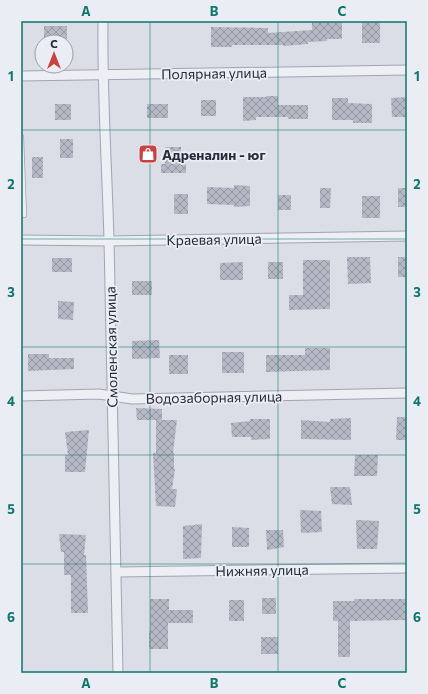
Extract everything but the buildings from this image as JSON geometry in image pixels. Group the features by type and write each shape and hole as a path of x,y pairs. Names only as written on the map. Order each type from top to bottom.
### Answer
{"street":[{"name":"Смоленская улица","path":"103,21 102,75 109,241 118,673"},
{"name":"Полярная улица","path":"21,76 407,70"},
{"name":"Краевая улица","path":"21,240 109,241 407,236"},
{"name":"Водозаборная улица","path":"21,396 99,394 132,399 407,393"},
{"name":"Нижняя улица","path":"117,572 407,568"}],"lane":[{"path":"21,137 24,215"}],"place":[{"name":"Адреналин - юг","path":"148,154"}]}
